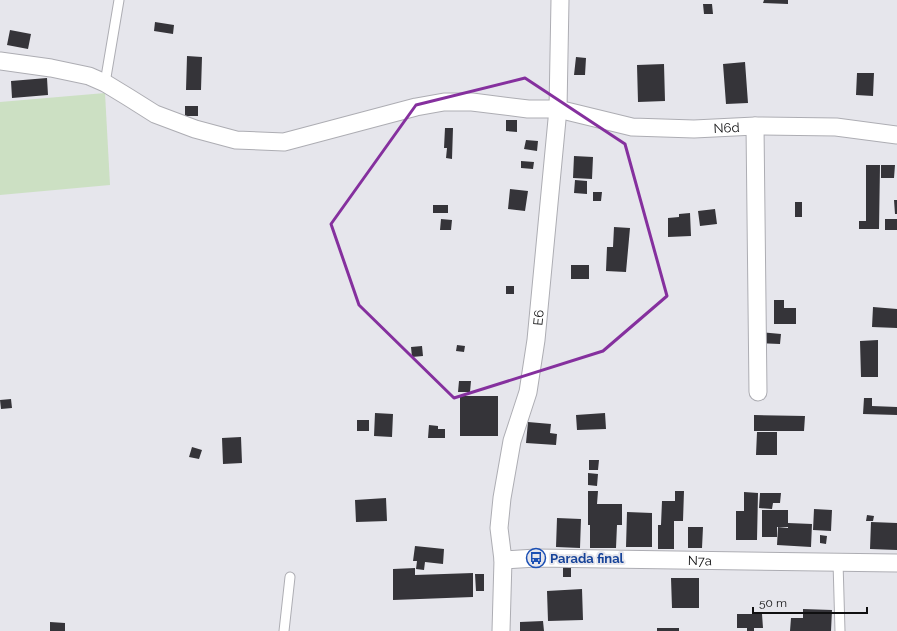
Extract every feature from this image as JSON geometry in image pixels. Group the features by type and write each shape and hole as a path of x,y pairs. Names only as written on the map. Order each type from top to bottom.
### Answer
{"street":[{"name":"E6","path":"501,631 503,560 500,528 502,498 512,441 528,392 536,340 558,109 560,0"},
{"name":"N6d","path":"0,61 51,68 89,76 105,83 155,114 195,129 236,140 284,142 416,107 444,102 472,102 528,109 558,109 632,127 694,129 755,126 836,127 897,135"},
{"path":"755,126 758,392"},
{"name":"N7a","path":"503,560 536,558 897,563"}],"lane":[{"path":"105,83 119,0"},
{"path":"838,562 840,631"},
{"path":"284,631 290,578"}],"highlighted area":[{"path":"525,78 625,144 667,296 603,351 454,398 359,305 331,224 416,105"}],"green space":[{"path":"105,93 110,185 0,195 0,102"}],"building":[{"path":"764,0 788,0 788,4 763,3"},
{"path":"703,4 712,4 713,14 704,14"},
{"path":"155,22 174,25 173,34 154,31"},
{"path":"10,30 31,34 28,49 7,45"},
{"path":"187,56 202,57 201,90 186,90"},
{"path":"576,57 586,58 585,75 574,75"},
{"path":"745,62 748,103 726,104 723,64"},
{"path":"664,64 665,101 638,102 637,65"},
{"path":"857,73 874,73 873,96 856,95"},
{"path":"47,78 48,95 12,98 11,81"},
{"path":"185,106 198,106 198,116 185,116"},
{"path":"506,120 517,120 517,132 506,131"},
{"path":"445,128 453,128 452,159 446,158 447,148 444,148"},
{"path":"526,140 538,141 537,151 524,149"},
{"path":"574,156 593,157 592,179 573,178"},
{"path":"521,161 534,162 533,169 521,168"},
{"path":"866,165 880,165 879,229 859,229 859,221 866,221"},
{"path":"881,165 895,165 894,178 881,178"},
{"path":"575,180 587,181 587,194 574,193"},
{"path":"510,189 528,191 525,211 508,209"},
{"path":"593,192 602,192 601,201 593,201"},
{"path":"894,200 897,200 897,214 895,214"},
{"path":"795,202 802,202 802,217 795,217"},
{"path":"433,205 448,205 448,213 433,213"},
{"path":"715,209 717,224 700,226 698,211"},
{"path":"690,213 691,236 668,237 668,218 679,217 679,214"},
{"path":"441,219 452,220 451,230 440,230"},
{"path":"885,219 897,219 897,230 885,230"},
{"path":"614,227 630,228 626,272 606,271 607,247 613,247"},
{"path":"571,265 589,265 589,279 571,279"},
{"path":"506,286 514,286 514,294 506,294"},
{"path":"774,300 784,300 784,308 796,308 796,324 774,324"},
{"path":"873,307 897,309 897,328 872,327"},
{"path":"760,332 781,334 780,344 759,343"},
{"path":"878,340 878,377 861,377 860,341"},
{"path":"457,345 465,346 464,352 456,351"},
{"path":"422,346 423,356 412,357 411,347"},
{"path":"459,381 471,381 470,392 458,392"},
{"path":"460,396 498,396 498,436 460,436"},
{"path":"864,398 872,398 872,406 897,407 897,415 863,414"},
{"path":"11,399 12,408 1,409 0,400"},
{"path":"375,413 393,414 392,437 374,436"},
{"path":"605,413 606,429 577,430 576,415"},
{"path":"754,415 805,416 804,431 754,431"},
{"path":"357,420 369,420 369,431 357,431"},
{"path":"528,422 551,424 550,433 557,434 556,445 526,443"},
{"path":"429,425 438,426 438,429 445,429 445,438 428,438"},
{"path":"757,432 777,432 777,455 756,455"},
{"path":"241,437 242,463 223,464 222,438"},
{"path":"192,447 202,450 199,459 189,457"},
{"path":"589,460 599,460 598,470 589,470"},
{"path":"588,473 598,474 597,486 588,485"},
{"path":"588,491 598,491 597,504 622,504 622,525 617,525 616,548 590,548"},
{"path":"675,491 684,491 683,521 674,521 674,549 658,549 658,525 661,525 662,501 675,501"},
{"path":"744,492 758,493 757,540 736,540 736,511 744,511"},
{"path":"760,493 781,493 780,503 773,503 772,509 759,508"},
{"path":"386,498 387,521 356,522 355,500"},
{"path":"814,509 832,510 831,531 813,530"},
{"path":"762,510 788,510 788,523 812,524 811,547 777,545 778,527 777,537 762,537"},
{"path":"627,512 652,513 652,547 626,547"},
{"path":"867,515 874,516 873,521 866,521"},
{"path":"557,518 581,519 580,548 556,547"},
{"path":"871,522 897,523 897,550 870,549"},
{"path":"688,527 703,527 702,548 688,548"},
{"path":"820,535 827,536 826,544 820,543"},
{"path":"415,546 444,549 443,564 425,562 424,570 416,569 417,561 413,561"},
{"path":"563,567 571,567 571,577 563,577"},
{"path":"415,568 415,575 473,573 473,597 393,600 393,569"},
{"path":"475,574 484,574 484,591 476,591"},
{"path":"671,578 699,578 699,608 672,608"},
{"path":"582,589 583,620 548,621 547,591"},
{"path":"803,609 832,610 831,631 790,631 791,618 803,618"},
{"path":"737,614 762,614 763,628 754,628 754,631 747,631 747,628 737,628"},
{"path":"543,621 544,631 520,631 520,622"},
{"path":"50,622 65,623 65,631 50,631"},
{"path":"657,628 679,628 679,631 657,631"}],"place":[{"name":"Parada final","path":"536,558"}]}
